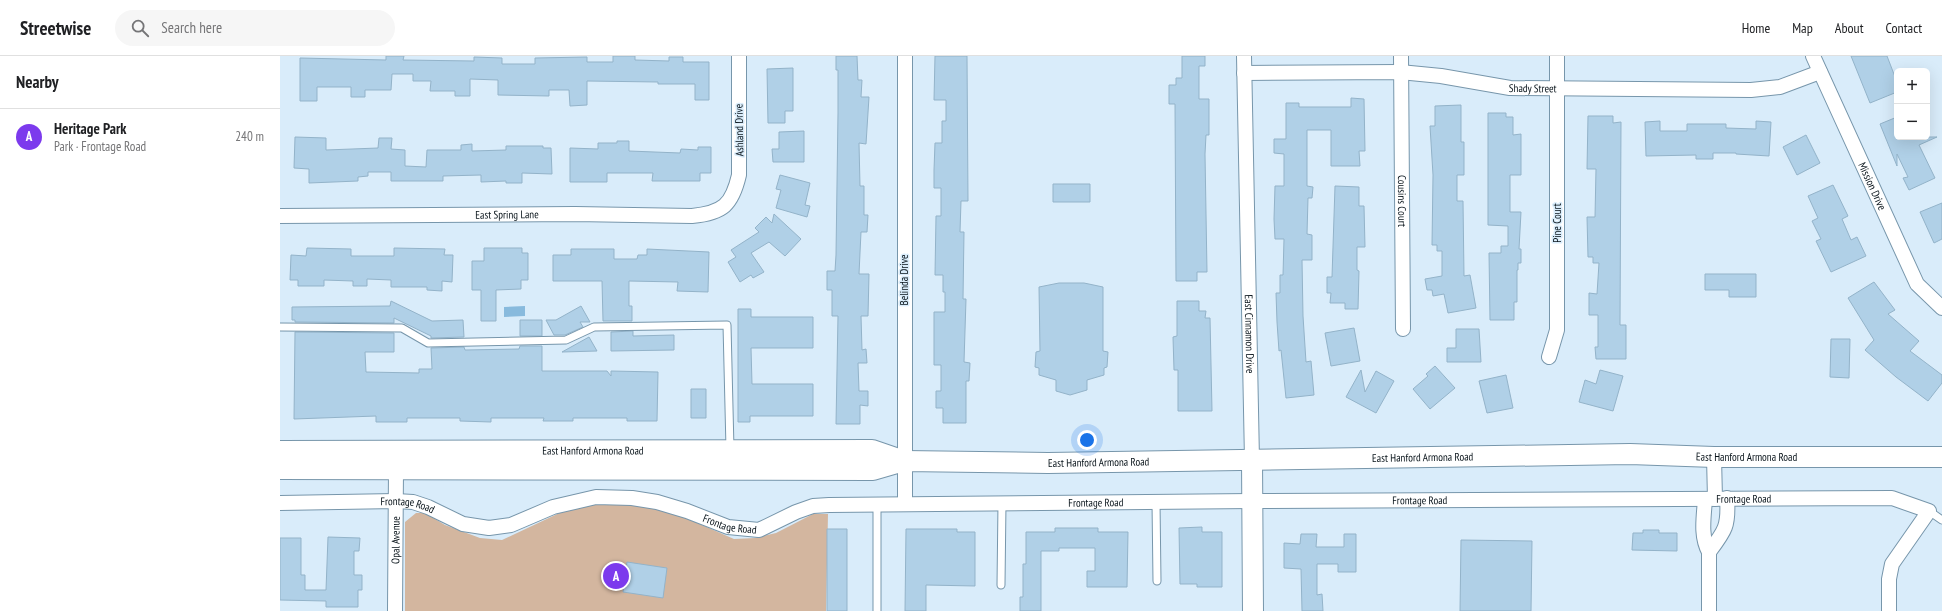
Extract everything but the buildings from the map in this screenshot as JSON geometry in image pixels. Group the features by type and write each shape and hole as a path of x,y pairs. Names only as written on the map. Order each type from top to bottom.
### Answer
{"main road":[{"name":"East Hanford Armona Road","path":"280,451 730,449 872,450 904,461"},
{"name":"East Hanford Armona Road","path":"280,469 873,470 904,461 1048,463 1630,454 1714,457 1942,456"},
{"name":"East Cinnamon Drive","path":"1252,460 1253,611"}],"street":[{"name":"Ashland Drive","path":"729,202 735,191 740,169 738,56"},
{"name":"Belinda Drive","path":"905,56 905,504"},
{"name":"East Cinnamon Drive","path":"1244,56 1252,460"},
{"name":"Cousins Court","path":"1401,56 1403,329"},
{"name":"Pine Court","path":"1549,357 1557,330 1557,56"},
{"name":"Mission Drive","path":"1813,56 1917,284 1942,308"},
{"name":"Shady Street","path":"1244,73 1400,72 1441,76 1510,88 1751,90 1780,86 1820,72"},
{"name":"East Spring Lane","path":"280,216 575,214 692,216 717,212 729,202"},
{"path":"1709,611 1709,552 1705,546 1703,532 1716,498 1714,457"},
{"name":"Opal Avenue","path":"395,611 396,469"},
{"name":"Frontage Road","path":"280,503 413,502 428,507 463,524 489,528 511,525 553,507 596,497 632,498 657,502 687,511 728,528 759,530 796,512 813,506 877,504 1892,498 1929,511"},
{"path":"1709,552 1724,532 1728,522 1716,498"},
{"path":"1889,611 1889,579 1892,564 1929,511"}],"lane":[{"path":"280,327 402,328 428,343 566,340 594,327 727,325 730,449"},
{"path":"1156,502 1157,581"},
{"path":"1001,584 1002,503"},
{"path":"877,504 877,611"},
{"path":"1929,511 1942,520"}],"shaded area":[{"path":"610,503 632,504 679,515 734,539 755,538 776,533 813,514 828,514 826,611 405,611 405,522 416,513 425,513 445,525 480,538 502,540 570,508"}],"water":[{"path":"525,306 525,316 504,317 504,307"}],"place":[{"name":"Heritage Park","path":"616,576"}]}
